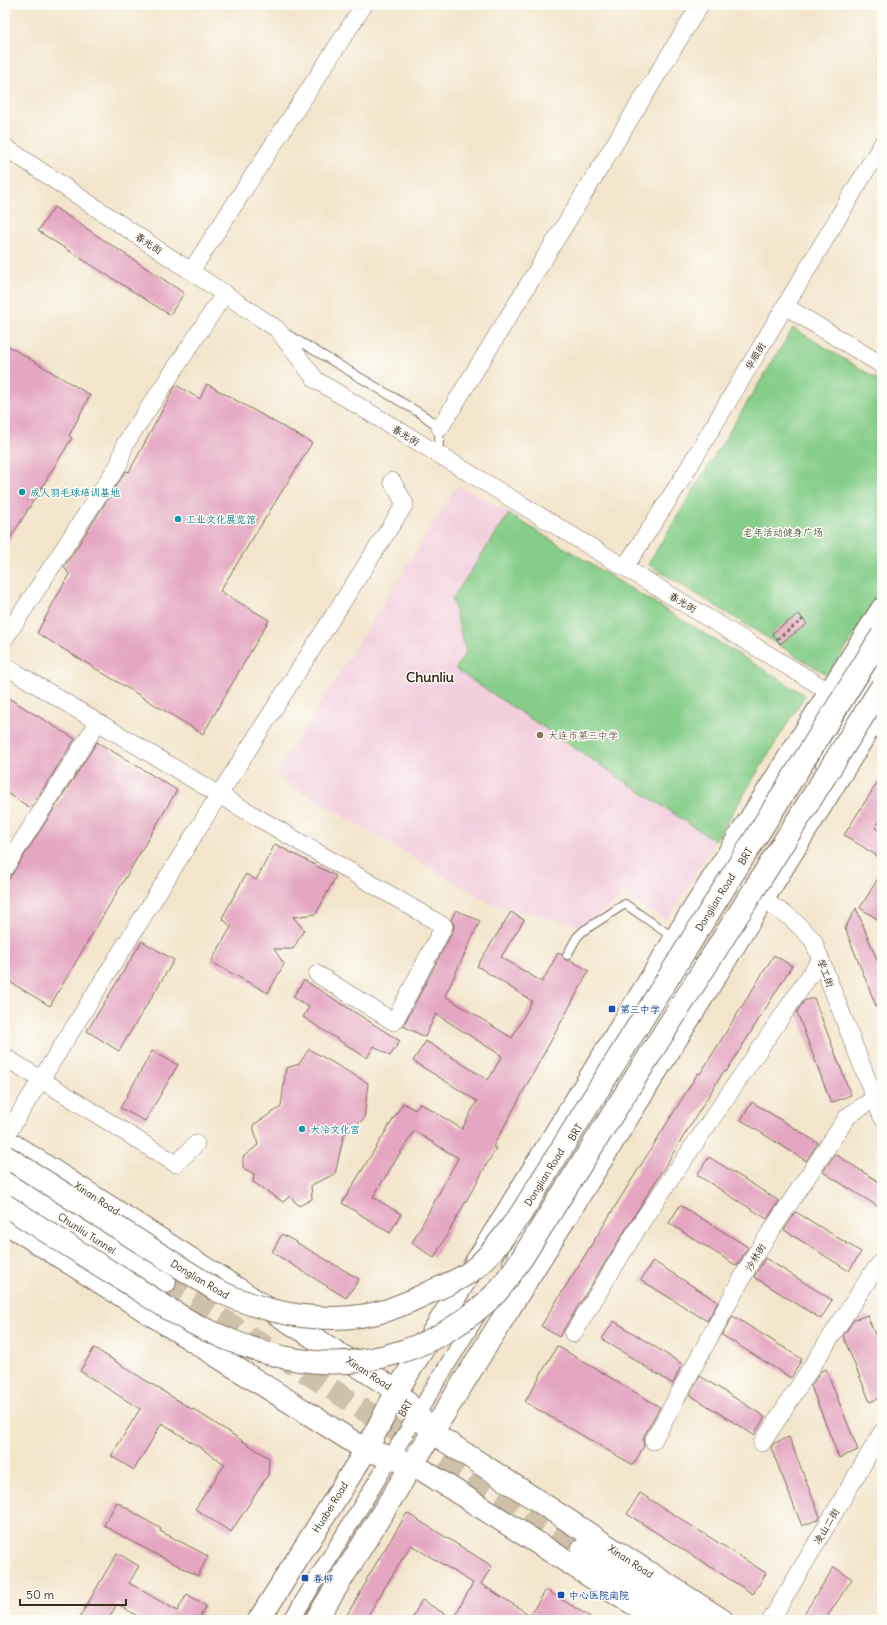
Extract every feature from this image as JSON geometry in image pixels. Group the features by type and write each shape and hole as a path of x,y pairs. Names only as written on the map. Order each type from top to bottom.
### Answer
{"main road":[{"name":"Huabei Road","path":"259,1620 366,1450 397,1391 674,939 882,609"},
{"name":"Donglian Road","path":"5,1156 216,1290 242,1302 265,1309 291,1315 314,1317 365,1315 388,1310 412,1301 474,1270 497,1246 520,1215 882,635"},
{"path":"5,1205 189,1322 242,1345 269,1354 297,1360 325,1363 356,1362 388,1356 417,1346 444,1333 469,1316 495,1294 522,1258 882,686"},
{"path":"316,1620 399,1459 422,1421 762,900 881,710"},
{"name":"Xinan Road","path":"5,1139 397,1391 422,1421 722,1620"},
{"name":"Chunliu Tunnel","path":"7,1181 165,1282"},
{"path":"5,1222 366,1450 399,1459 659,1620"},
{"name":"Xinan Road","path":"582,1550 689,1620"}],"street":[{"path":"191,270 364,5"},
{"path":"440,428 700,5"},
{"name":"华顺街","path":"625,567 680,482 882,144"},
{"name":"春光街","path":"5,147 278,329 316,380 830,692"},
{"path":"5,638 119,464 125,444 225,293"},
{"path":"785,306 882,365"},
{"path":"5,1139 219,795 405,504 392,480"},
{"path":"5,666 219,795 444,926 394,1022 317,974"},
{"path":"5,868 98,722"},
{"name":"学工街","path":"719,869 741,886 791,918 814,940 878,1096 882,1117"},
{"path":"573,1334 644,1218 821,959"},
{"path":"5,1057 176,1164 196,1144"},
{"name":"沙林街","path":"653,1441 753,1258 848,1116 878,1096"},
{"path":"762,1443 873,1272 882,1261"},
{"name":"凌山二街","path":"771,1620 882,1432"}],"lane":[{"path":"278,329 423,415 440,428 438,454"},
{"path":"882,655 812,771 882,664"},
{"path":"567,955 577,937 583,931 625,904 674,939"},
{"name":"BRT","path":"502,1270 697,952"},
{"name":"BRT","path":"422,1421 697,962"},
{"name":"BRT","path":"422,1421 494,1283"},
{"path":"287,1620 399,1459"},
{"path":"296,1620 399,1459"}],"path":[{"path":"777,639 802,619"}],"shaded area":[{"name":"大连市第三中学","path":"458,485 509,514 805,695 667,920 623,895 584,927 491,904 275,775"}],"green space":[{"name":"老年活动健身广场","path":"793,328 882,382 882,589 829,676 648,564"},
{"path":"509,514 805,695 715,841 455,669 466,652 452,599"}],"building":[{"path":"54,207 184,293 170,315 38,231"},
{"path":"5,344 90,395 69,436 72,438 5,547"},
{"name":"工业文化展览馆","path":"207,384 312,443 220,591 269,620 203,734 37,633 69,574 64,567 126,471 129,472 176,385 200,399"},
{"path":"799,614 807,624 780,644 772,633"},
{"path":"5,696 75,739 31,808 5,792"},
{"path":"97,742 177,790 50,1006 5,979 5,885"},
{"path":"882,775 882,816 875,828 882,832 882,859 844,835"},
{"path":"275,844 336,876 316,914 293,917 304,930 293,949 274,949 284,964 268,993 211,962 231,927 222,918 246,874 256,880"},
{"path":"882,872 882,922 860,908"},
{"path":"856,908 882,972 882,1021 845,928"},
{"path":"456,910 480,921 445,996 512,1038 532,1001 477,966 511,912 524,920 501,957 542,982 558,953 562,955 565,960 570,960 589,971 493,1147 496,1148 434,1258 412,1243 458,1158 414,1131 373,1197 401,1214 390,1233 342,1203 403,1103 415,1110 420,1103 462,1129 477,1101 413,1061 426,1041 488,1080 502,1056 436,1014 425,1037 403,1026 453,931 454,925 451,920"},
{"path":"142,941 174,960 119,1051 87,1031"},
{"path":"774,955 792,966 726,1072 724,1071 559,1337 541,1326 698,1073 700,1074"},
{"path":"304,980 400,1041 390,1056 374,1046 367,1058 303,1017 309,1007 293,997"},
{"path":"814,998 851,1095 831,1103 797,1012 804,1001"},
{"name":"大冷文化宫","path":"309,1049 368,1083 364,1119 344,1134 335,1174 311,1185 312,1199 299,1206 290,1196 283,1202 253,1182 254,1174 243,1168 243,1157 258,1145 253,1125 281,1107 286,1068 299,1064"},
{"path":"152,1051 178,1065 145,1121 120,1108"},
{"path":"752,1102 818,1143 806,1161 741,1120"},
{"path":"835,1154 882,1184 882,1209 823,1172"},
{"path":"709,1157 779,1201 767,1219 697,1175"},
{"path":"680,1205 748,1247 737,1266 669,1223"},
{"path":"796,1212 861,1252 849,1271 784,1230"},
{"path":"282,1234 359,1279 346,1298 272,1252"},
{"path":"765,1258 832,1300 821,1319 754,1277"},
{"path":"653,1261 718,1302 707,1321 641,1280"},
{"path":"867,1315 882,1352 882,1397 870,1402 843,1336 854,1320"},
{"path":"733,1316 802,1359 791,1378 722,1335"},
{"path":"614,1321 682,1364 673,1384 602,1339"},
{"path":"557,1346 660,1407 644,1436 644,1446 633,1465 525,1402"},
{"path":"94,1348 269,1458 268,1475 231,1532 195,1509 225,1464 162,1423 134,1470 111,1456 140,1409 80,1371"},
{"path":"826,1369 858,1450 839,1458 811,1386 821,1371"},
{"path":"700,1376 765,1417 754,1435 690,1395"},
{"path":"789,1437 820,1517 819,1519 802,1526 771,1448 774,1443"},
{"path":"640,1493 766,1573 753,1594 627,1514"},
{"path":"117,1502 161,1529 160,1531 208,1556 198,1576 125,1538 104,1525"},
{"path":"407,1513 492,1566 481,1584 530,1615 546,1590 595,1620 411,1620 422,1600 453,1619 473,1583 411,1545 365,1620 344,1620 367,1581 366,1580"},
{"path":"117,1553 139,1566 129,1583 177,1611 187,1594 206,1606 198,1620 144,1620 117,1604 108,1620 78,1620"},
{"path":"834,1567 852,1579 825,1620 800,1620"}],"tunnel":[{"path":"165,1282 582,1550"}],"place":[{"name":"成人羽毛球培训基地","path":"22,492"},
{"name":"工业文化展览馆","path":"178,519"},
{"name":"大连市第三中学","path":"540,735"},
{"name":"第三中学","path":"612,1009"},
{"name":"大冷文化宫","path":"302,1129"},
{"name":"春柳","path":"305,1578"},
{"name":"中心医院南院","path":"561,1595"}],"district":[{"name":"Chunliu","path":"430,677"}]}
